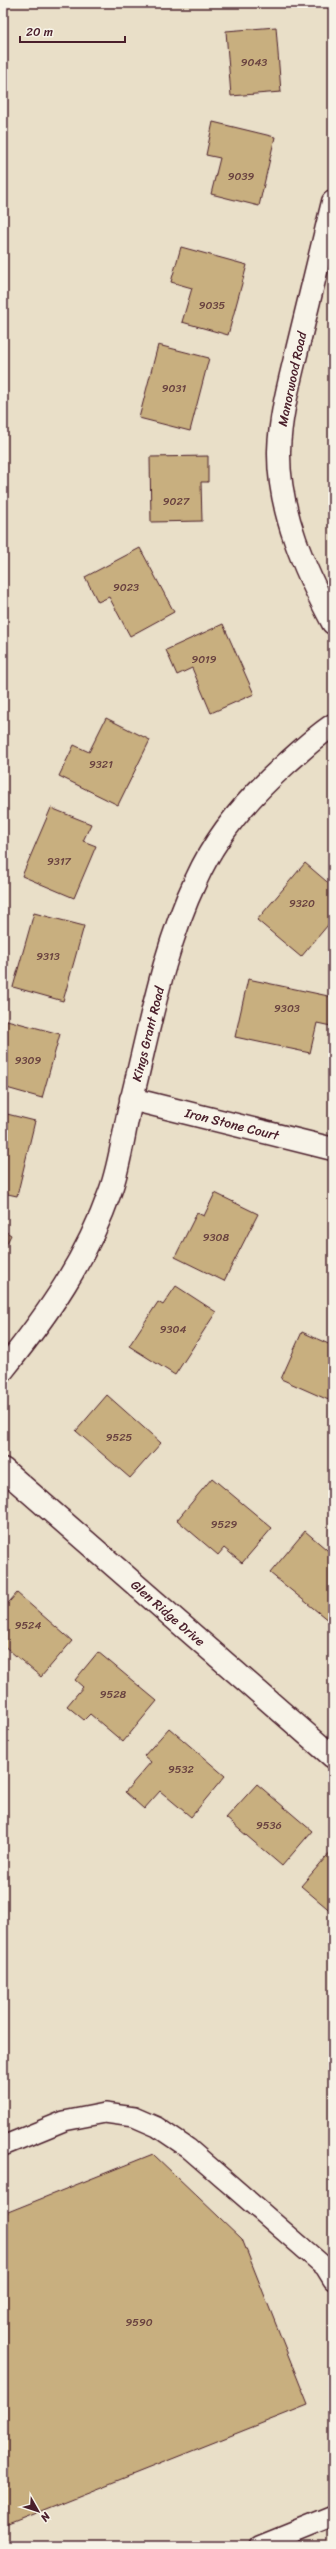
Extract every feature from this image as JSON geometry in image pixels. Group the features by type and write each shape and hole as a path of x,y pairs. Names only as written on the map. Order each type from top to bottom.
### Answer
{"street":[{"name":"Manorwood Road","path":"333,202 285,402 279,451 285,499 295,541 315,589 333,623"},
{"name":"Kings Grant Road","path":"3,1370 62,1292 94,1236 112,1189 131,1099 173,938 196,879 228,826 268,779 321,732 333,725"},
{"name":"Iron Stone Court","path":"131,1099 333,1149"},
{"name":"Glen Ridge Drive","path":"3,1469 333,1757"}],"lane":[{"path":"3,2146 64,2121 105,2113 134,2117 157,2127 188,2148 325,2267 333,2280"},
{"path":"259,2546 333,2516"}],"building":[{"path":"276,27 281,92 231,96 226,31"},
{"path":"213,122 275,137 259,206 211,194 220,158 206,155"},
{"path":"181,247 247,265 228,335 182,322 192,288 171,282"},
{"path":"158,345 209,358 190,431 139,418"},
{"path":"208,456 208,482 201,482 202,521 151,522 150,457"},
{"path":"140,548 174,612 130,636 109,597 98,602 85,577"},
{"path":"223,624 254,694 211,713 192,668 177,675 166,650"},
{"path":"106,718 150,740 118,805 59,776 74,745 89,752"},
{"path":"51,808 91,824 83,841 96,846 74,898 22,876"},
{"path":"305,863 333,887 333,919 301,957 257,920"},
{"path":"34,913 84,926 63,1001 13,987"},
{"path":"248,979 333,997 331,1026 317,1023 310,1053 235,1037"},
{"path":"3,1019 60,1034 42,1098 3,1087"},
{"path":"3,1113 35,1121 17,1196 3,1193"},
{"path":"215,1193 258,1214 224,1281 175,1257 197,1213 204,1216"},
{"path":"3,1230 11,1235 3,1251"},
{"path":"176,1286 216,1312 175,1375 129,1346 158,1302 163,1305"},
{"path":"302,1332 333,1346 333,1402 281,1379"},
{"path":"107,1395 161,1443 130,1478 76,1431"},
{"path":"212,1478 272,1528 242,1563 224,1548 218,1555 177,1520"},
{"path":"305,1531 333,1555 333,1616 329,1621 270,1573"},
{"path":"17,1593 72,1641 41,1677 3,1645 3,1609"},
{"path":"98,1652 157,1701 123,1742 90,1714 84,1720 67,1706 83,1687 75,1680"},
{"path":"169,1728 225,1776 191,1817 160,1791 144,1809 125,1792 151,1762 144,1756"},
{"path":"257,1784 312,1831 282,1866 226,1818"},
{"path":"332,1850 333,1852 333,1913 301,1886"},
{"path":"153,2154 242,2239 308,2405 3,2526 3,2214"}]}
